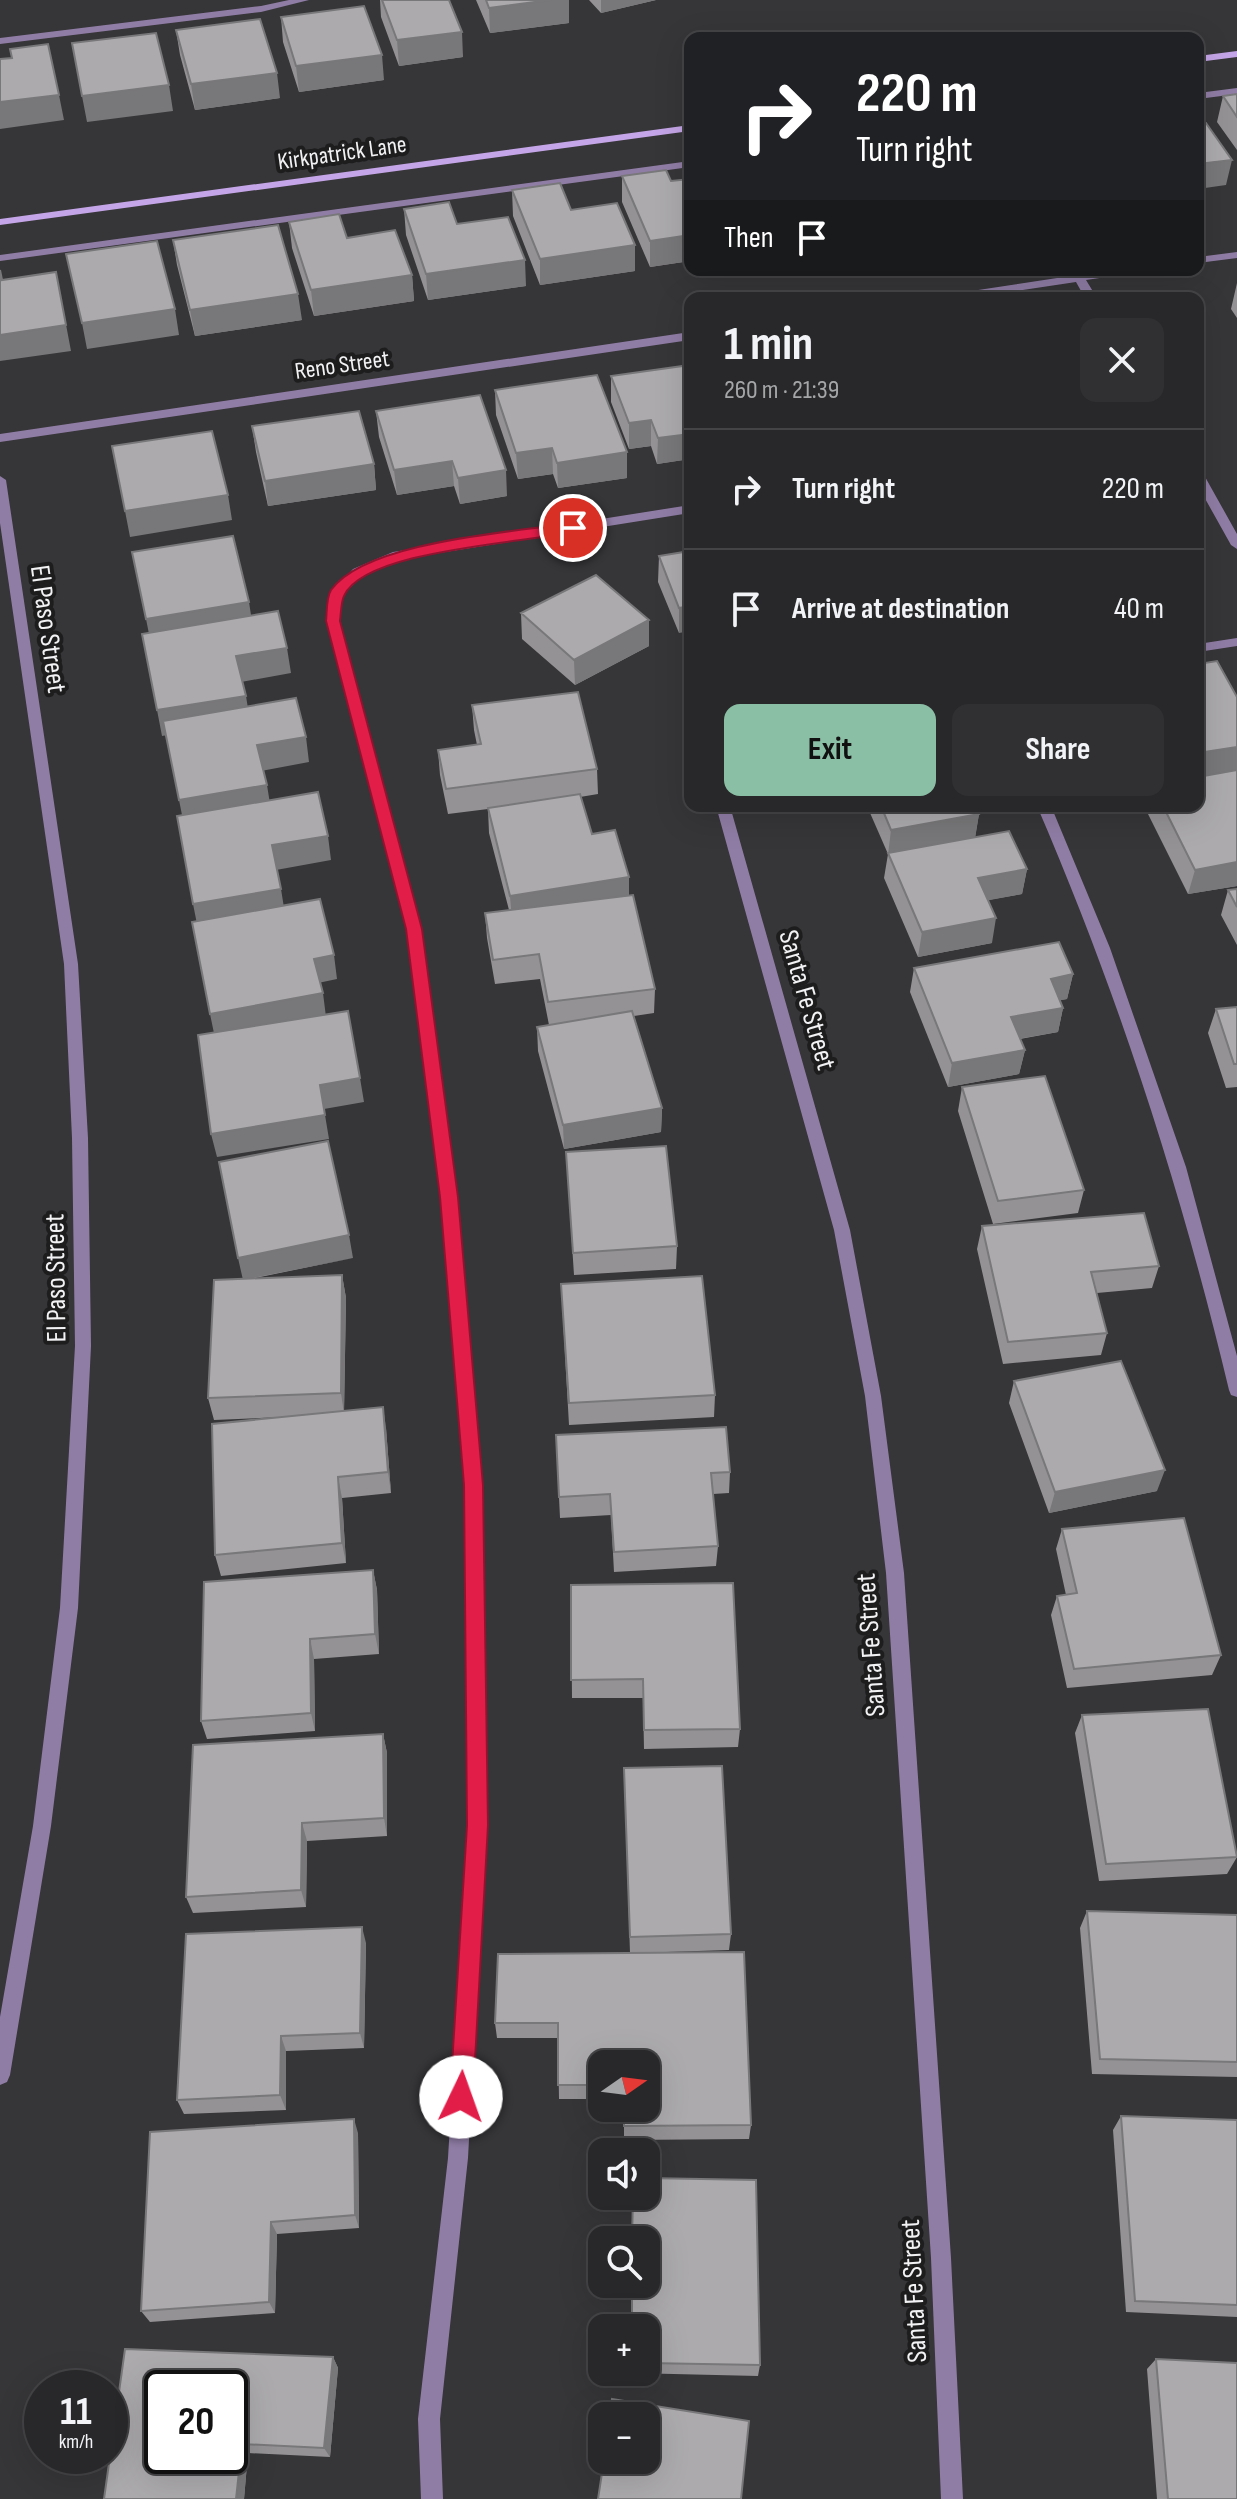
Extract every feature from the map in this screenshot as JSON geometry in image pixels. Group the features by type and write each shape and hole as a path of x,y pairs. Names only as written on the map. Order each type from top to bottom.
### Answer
{"street":[{"path":"0,41 261,9 304,0"},
{"path":"1204,58 1237,54"},
{"path":"1204,95 1237,91"},
{"name":"Kirkpatrick Lane","path":"0,222 684,129"},
{"path":"0,258 684,165"},
{"path":"1204,259 1237,255"},
{"path":"985,292 1092,276"},
{"path":"1079,278 1087,292"},
{"name":"Reno Street","path":"0,438 684,337"},
{"name":"El Paso Street","path":"0,480 71,964 80,1138 83,1346 69,1608 42,1826 0,2075"},
{"path":"1204,486 1237,545"},
{"path":"432,2499 429,2419 458,2158 477,1825 473,1485 449,1197 414,929 333,621 337,594 358,572 398,555 684,510"},
{"path":"1204,647 1237,642"},
{"name":"Santa Fe Street","path":"725,812 842,1230 873,1396 896,1589 941,2258 952,2499"},
{"path":"1047,812 1085,898 1159,1104 1237,1390"}],"building":[{"path":"382,0 449,0 462,32 397,40"},
{"path":"486,0 550,0 489,8"},
{"path":"364,6 382,55 296,66 281,17"},
{"path":"260,19 277,73 191,84 176,30"},
{"path":"156,33 169,85 82,96 72,43"},
{"path":"48,44 59,95 0,102 0,59 12,58 10,49"},
{"path":"1237,94 1237,117 1223,96"},
{"path":"1206,123 1232,160 1204,163"},
{"path":"666,170 671,181 684,180 684,236 650,241 622,176"},
{"path":"560,183 571,210 617,203 635,245 540,259 512,190"},
{"path":"449,202 457,224 508,217 525,260 426,274 404,209"},
{"path":"339,214 347,238 395,230 412,275 311,290 289,222"},
{"path":"278,225 298,294 190,310 173,240"},
{"path":"157,241 175,309 82,323 66,254"},
{"path":"0,270 2,280 56,272 66,325 0,335"},
{"path":"684,366 684,435 658,438 651,420 629,423 611,376"},
{"path":"597,375 627,452 557,463 552,448 516,453 495,390"},
{"path":"480,395 506,470 458,478 452,461 394,470 376,411"},
{"path":"359,411 374,464 265,481 252,426"},
{"path":"212,431 228,495 125,511 112,446"},
{"path":"233,536 249,602 146,619 132,552"},
{"path":"684,552 684,607 679,608 659,556"},
{"path":"596,575 649,620 574,660 521,613"},
{"path":"278,611 287,648 236,656 246,696 157,710 142,634"},
{"path":"1217,661 1237,697 1237,747 1204,752 1204,663"},
{"path":"578,692 597,769 446,789 438,750 481,744 472,705"},
{"path":"296,698 306,737 257,745 267,785 179,800 163,721"},
{"path":"1237,770 1237,862 1195,870 1166,812 1204,812 1204,776"},
{"path":"318,792 328,836 272,845 281,889 193,904 177,816"},
{"path":"580,794 592,834 615,830 629,877 510,896 488,808"},
{"path":"884,812 979,814 891,830"},
{"path":"1009,831 1027,869 978,878 996,918 922,932 888,853"},
{"path":"1237,889 1237,907 1228,890"},
{"path":"633,895 655,989 548,1002 539,954 493,960 485,913"},
{"path":"320,899 334,955 314,959 323,993 210,1014 192,922"},
{"path":"1059,942 1073,974 1051,979 1063,1008 1011,1017 1025,1050 952,1063 914,968"},
{"path":"1237,1007 1237,1064 1234,1064 1216,1009"},
{"path":"348,1011 360,1078 320,1085 325,1115 211,1134 198,1035"},
{"path":"632,1011 662,1108 563,1125 537,1027"},
{"path":"1045,1076 1084,1190 998,1201 962,1087"},
{"path":"328,1141 349,1235 238,1258 219,1162"},
{"path":"666,1146 677,1246 573,1253 566,1152"},
{"path":"1144,1213 1159,1266 1091,1272 1107,1333 1008,1342 982,1226"},
{"path":"342,1275 341,1393 208,1398 214,1280"},
{"path":"702,1276 715,1395 569,1403 561,1284"},
{"path":"1121,1361 1165,1470 1055,1492 1014,1381"},
{"path":"383,1407 388,1472 338,1477 342,1543 215,1555 212,1424"},
{"path":"726,1427 730,1472 711,1473 718,1546 614,1552 610,1494 559,1497 556,1435"},
{"path":"1184,1518 1221,1655 1074,1669 1057,1596 1077,1593 1062,1529"},
{"path":"373,1570 375,1634 310,1639 311,1713 201,1721 204,1582"},
{"path":"733,1583 740,1729 644,1730 643,1679 571,1680 571,1585"},
{"path":"1208,1709 1237,1857 1106,1864 1082,1715"},
{"path":"383,1734 384,1818 302,1823 301,1890 186,1897 193,1745"},
{"path":"722,1766 731,1934 630,1937 624,1768"},
{"path":"1087,1911 1237,1915 1237,2062 1100,2059"},
{"path":"362,1927 360,2033 281,2036 280,2095 177,2100 186,1934"},
{"path":"744,1952 751,2125 624,2126 624,2122 660,2122 660,2050 588,2050 588,2085 558,2085 558,2023 495,2023 498,1954"},
{"path":"1121,2116 1237,2120 1237,2305 1135,2301"},
{"path":"354,2119 355,2215 271,2222 269,2302 141,2311 150,2132"},
{"path":"660,2178 756,2180 760,2365 660,2363 660,2314 632,2314 632,2298 660,2298 660,2226 632,2226 633,2210 660,2210"},
{"path":"125,2349 333,2357 324,2448 248,2444 248,2370 144,2370 144,2474 239,2474 236,2499 104,2499 108,2474 128,2474 128,2370 122,2370"},
{"path":"1156,2359 1237,2363 1237,2499 1168,2499"},
{"path":"660,2407 749,2421 741,2499 598,2499 602,2474 660,2474"}],"route":[{"path":"461,2097 477,1825 473,1485 449,1197 414,929 333,621 337,594 358,572 398,555 573,528"}]}
